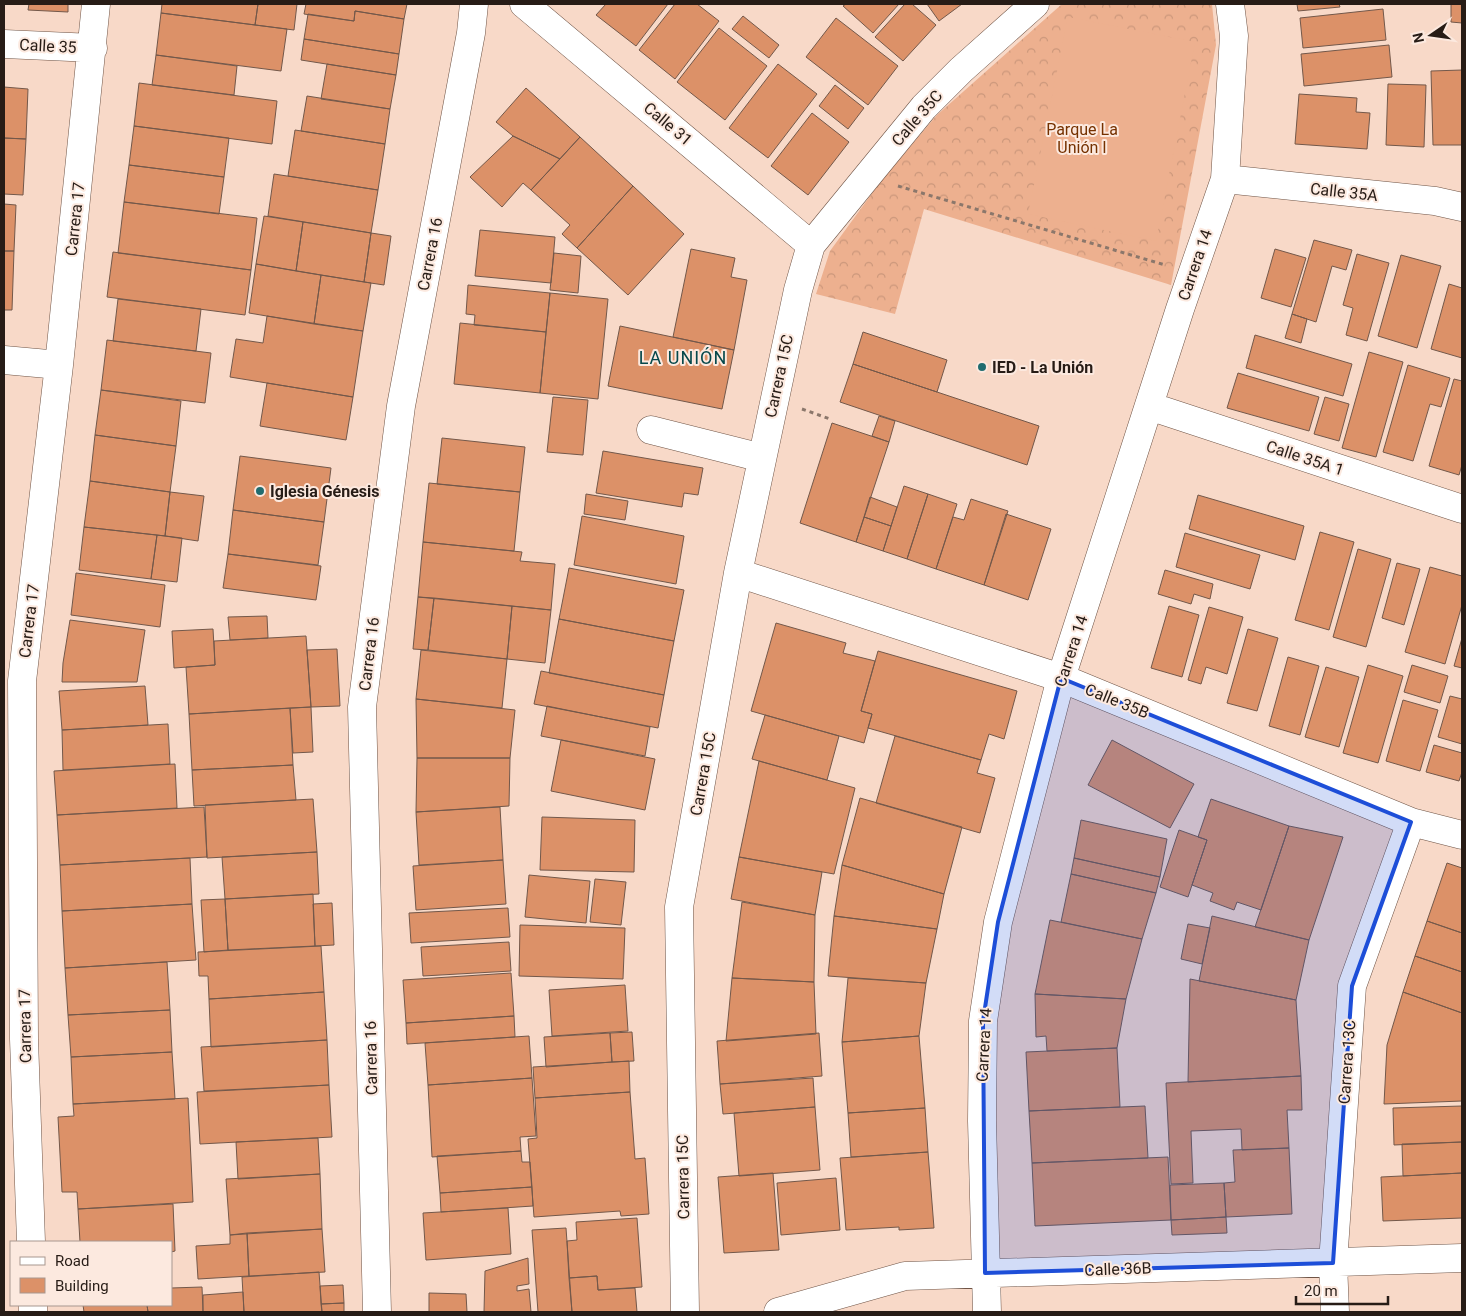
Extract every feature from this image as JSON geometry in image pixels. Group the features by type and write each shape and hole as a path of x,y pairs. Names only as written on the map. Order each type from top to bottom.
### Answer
{"street":[{"name":"Carrera 17","path":"31,1241 14,1037 13,680 59,365 93,48 96,4"},
{"name":"Carrera 16","path":"377,1312 362,707 401,406 470,43 474,4"},
{"name":"Calle 31","path":"524,4 811,245"},
{"name":"Calle 35C","path":"811,245 924,107 1035,4"},
{"name":"Carrera 14","path":"987,1312 982,1121 983,1021 998,922 1061,678 1192,273 1225,179 1234,36 1230,4"},
{"name":"Calle 35","path":"4,44 93,48"},
{"name":"Calle 35A","path":"1225,179 1435,201 1462,207"},
{"name":"Carrera 15C","path":"685,1312 680,907 738,573 798,290 811,245"},
{"path":"4,360 59,365"},
{"name":"Calle 35A 1","path":"1149,406 1462,509"},
{"path":"651,430 762,458"},
{"name":"Calle 35B","path":"738,573 1061,678 1411,822 1462,835"},
{"name":"Carrera 13C","path":"1335,1312 1333,1263 1352,986 1411,822"},
{"name":"Calle 36B","path":"778,1312 906,1276 1462,1258"}],"path":[{"path":"866,177 1192,273"}],"highlighted area":[{"path":"1061,678 1411,822 1352,986 1333,1263 985,1273 983,1021 998,922"}],"green space":[{"name":"Parque La Unión I","path":"1062,4 1212,4 1216,45 1171,285 924,209 895,314 816,294 830,251 881,181 937,115"},
{"path":"1068,17 1195,42 1156,241 1028,214"}],"building":[{"path":"29,4 68,4 68,12 28,10"},
{"path":"162,4 258,4 255,25 161,13"},
{"path":"258,4 297,4 294,30 255,25"},
{"path":"306,4 407,4 404,19 355,11 354,21 304,14"},
{"path":"606,4 668,4 636,46 596,15"},
{"path":"675,4 697,4 719,21 675,79 639,50"},
{"path":"846,4 899,4 873,33 843,6"},
{"path":"905,4 912,4 936,25 903,61 875,37"},
{"path":"927,4 962,4 939,21"},
{"path":"1297,4 1339,4 1340,7 1298,11"},
{"path":"1451,4 1462,4 1462,23 1451,22"},
{"path":"1383,9 1386,40 1303,48 1300,18"},
{"path":"355,11 404,19 399,54 304,39 308,14 354,21"},
{"path":"161,13 287,29 281,71 156,55"},
{"path":"743,16 779,45 769,58 732,29"},
{"path":"836,18 898,66 868,105 806,57"},
{"path":"719,28 767,66 725,120 677,82"},
{"path":"304,39 399,54 396,75 301,60"},
{"path":"1389,45 1392,77 1304,86 1301,54"},
{"path":"156,55 237,66 234,95 152,85"},
{"path":"327,64 396,75 390,109 321,99"},
{"path":"778,64 817,94 768,158 729,128"},
{"path":"1462,70 1462,145 1433,145 1431,71"},
{"path":"139,83 277,101 272,144 134,126"},
{"path":"1388,84 1426,85 1424,147 1386,145"},
{"path":"835,85 864,108 848,129 819,106"},
{"path":"4,87 28,89 26,139 4,138"},
{"path":"526,88 580,137 560,159 513,136 496,122"},
{"path":"1299,94 1357,98 1356,112 1370,113 1367,149 1295,144"},
{"path":"307,96 390,109 385,144 301,131"},
{"path":"812,113 849,142 808,195 771,166"},
{"path":"134,126 229,138 224,177 129,165"},
{"path":"295,130 385,144 378,190 288,176"},
{"path":"513,136 560,159 531,190 523,183 502,207 470,177"},
{"path":"580,137 633,186 577,248 562,234 570,225 531,190"},
{"path":"4,138 26,139 23,195 4,194"},
{"path":"129,165 224,177 219,214 124,202"},
{"path":"274,174 378,190 371,233 268,216"},
{"path":"633,186 684,234 628,295 577,248"},
{"path":"124,202 257,218 251,270 118,253"},
{"path":"4,204 16,205 14,251 4,251"},
{"path":"264,216 303,222 296,271 256,264"},
{"path":"303,222 371,233 364,282 296,271"},
{"path":"480,230 555,237 551,283 475,276"},
{"path":"371,233 391,236 384,285 364,282"},
{"path":"1314,240 1352,250 1346,270 1332,266 1316,322 1292,314"},
{"path":"691,249 735,258 731,277 747,280 734,350 673,337"},
{"path":"1275,249 1306,258 1291,307 1261,298"},
{"path":"4,251 14,251 12,310 4,310"},
{"path":"113,252 251,270 245,315 107,297"},
{"path":"554,253 581,256 578,293 550,290"},
{"path":"1357,254 1389,263 1367,341 1346,335 1353,308 1343,305"},
{"path":"1401,255 1441,266 1417,348 1378,336"},
{"path":"256,264 321,275 314,324 249,313"},
{"path":"321,275 371,283 363,331 314,324"},
{"path":"1449,284 1462,288 1462,358 1431,349"},
{"path":"468,285 550,293 546,332 474,325 475,315 466,314"},
{"path":"550,293 608,299 598,399 540,393"},
{"path":"118,299 201,309 196,351 113,341"},
{"path":"1292,314 1307,319 1301,343 1285,338"},
{"path":"267,316 363,331 353,397 230,377 236,339 263,343"},
{"path":"460,323 546,332 540,393 454,384"},
{"path":"620,326 734,350 722,409 608,386"},
{"path":"863,332 947,360 937,392 853,364"},
{"path":"1255,335 1352,364 1343,396 1246,368"},
{"path":"107,340 211,353 205,403 101,390"},
{"path":"1369,352 1403,362 1376,457 1342,448"},
{"path":"853,364 1039,426 1027,465 840,402"},
{"path":"1408,365 1450,378 1441,407 1430,404 1413,461 1383,452"},
{"path":"1238,373 1319,397 1309,431 1227,408"},
{"path":"1454,379 1462,381 1462,465 1459,475 1429,466"},
{"path":"267,383 353,397 346,440 260,426"},
{"path":"101,390 181,401 176,446 95,435"},
{"path":"553,397 588,400 583,455 547,452"},
{"path":"1325,397 1349,404 1339,441 1314,434"},
{"path":"879,416 895,421 889,442 872,436"},
{"path":"832,423 889,442 856,542 800,523"},
{"path":"95,435 176,446 170,492 90,481"},
{"path":"442,438 525,447 520,492 437,484"},
{"path":"603,451 703,468 698,495 684,493 682,507 596,493"},
{"path":"240,456 331,468 324,522 233,510"},
{"path":"90,481 170,492 165,536 84,527"},
{"path":"429,483 520,492 514,551 423,542"},
{"path":"904,486 928,494 907,559 883,551"},
{"path":"170,492 204,496 198,541 165,536"},
{"path":"586,494 628,501 625,520 584,514"},
{"path":"928,494 957,504 936,569 907,559"},
{"path":"1198,495 1304,526 1295,560 1189,529"},
{"path":"870,497 897,507 891,526 864,517"},
{"path":"971,499 1008,511 984,585 936,569 953,517 964,520"},
{"path":"233,510 324,522 318,565 228,554"},
{"path":"1006,514 1051,529 1028,600 984,585"},
{"path":"582,516 684,536 676,584 574,565"},
{"path":"864,517 891,526 883,551 856,542"},
{"path":"84,527 157,535 151,579 79,570"},
{"path":"1320,532 1354,542 1329,630 1295,620"},
{"path":"1185,533 1260,555 1250,589 1176,567"},
{"path":"157,535 182,538 177,582 151,579"},
{"path":"423,542 522,552 520,561 555,564 551,610 418,597"},
{"path":"1358,549 1391,559 1366,647 1333,637"},
{"path":"228,554 321,566 316,600 223,588"},
{"path":"1397,563 1420,569 1404,625 1382,618"},
{"path":"1430,567 1462,576 1462,605 1445,664 1405,652"},
{"path":"569,568 684,590 674,641 559,619"},
{"path":"1165,570 1213,584 1210,599 1194,594 1191,604 1158,594"},
{"path":"76,573 165,585 160,627 71,615"},
{"path":"418,597 434,598 428,650 413,649"},
{"path":"434,598 512,606 507,659 428,650"},
{"path":"512,606 551,610 545,663 507,659"},
{"path":"1169,606 1199,615 1182,677 1151,668"},
{"path":"1209,607 1243,617 1227,674 1206,667 1201,684 1188,680"},
{"path":"267,616 268,638 230,640 228,617"},
{"path":"559,619 674,641 664,695 549,673"},
{"path":"70,620 145,630 137,682 62,682"},
{"path":"776,623 846,643 843,653 875,661 861,711 872,714 864,743 751,711"},
{"path":"213,629 215,665 174,668 172,631"},
{"path":"1248,629 1278,638 1257,711 1227,703"},
{"path":"306,636 311,707 189,714 186,667 215,665 214,641"},
{"path":"1462,638 1462,668 1454,666"},
{"path":"337,649 340,706 311,707 307,650"},
{"path":"421,650 507,659 502,708 416,699"},
{"path":"878,651 1017,691 1004,739 989,734 981,760 868,728 872,714 861,711"},
{"path":"1288,657 1319,666 1300,735 1269,726"},
{"path":"1368,665 1403,676 1378,763 1343,753"},
{"path":"1412,665 1448,676 1440,703 1404,692"},
{"path":"1326,667 1359,677 1339,747 1305,737"},
{"path":"541,671 664,695 658,728 534,704"},
{"path":"145,686 148,725 62,730 59,691"},
{"path":"1450,696 1462,699 1462,744 1438,737"},
{"path":"416,699 515,710 510,758 417,758"},
{"path":"1403,700 1438,710 1420,771 1386,761"},
{"path":"547,706 650,727 645,756 541,736"},
{"path":"311,707 313,752 293,753 290,708"},
{"path":"290,708 293,765 192,770 189,714"},
{"path":"765,715 839,736 827,780 752,759"},
{"path":"168,724 170,764 63,770 62,730"},
{"path":"895,736 981,760 977,773 995,778 980,833 876,803"},
{"path":"561,740 655,759 645,810 551,791"},
{"path":"1112,740 1194,784 1170,828 1088,785"},
{"path":"1434,745 1462,753 1462,772 1459,781 1426,772"},
{"path":"417,758 510,758 509,806 416,812"},
{"path":"759,761 855,788 834,874 739,857"},
{"path":"175,764 177,808 57,815 54,771"},
{"path":"293,765 296,800 194,806 192,770"},
{"path":"860,798 962,827 944,894 842,865"},
{"path":"313,799 317,852 207,858 205,805"},
{"path":"1211,799 1289,826 1261,910 1237,902 1234,910 1210,901 1213,893 1192,885 1207,840 1198,837"},
{"path":"204,807 207,857 60,865 57,815"},
{"path":"500,807 503,860 419,865 416,812"},
{"path":"542,817 635,820 634,872 540,870"},
{"path":"1081,820 1167,839 1160,877 1074,858"},
{"path":"1289,826 1343,837 1309,940 1255,927"},
{"path":"1179,830 1207,840 1188,897 1160,887"},
{"path":"317,852 319,894 225,899 222,857"},
{"path":"739,857 822,872 815,915 731,899"},
{"path":"190,858 192,904 62,911 60,865"},
{"path":"1074,858 1160,877 1156,893 1071,874"},
{"path":"503,860 506,904 416,910 413,866"},
{"path":"1447,863 1462,868 1462,933 1427,921"},
{"path":"842,865 944,894 937,929 834,916"},
{"path":"1071,874 1156,893 1142,939 1061,922"},
{"path":"529,875 590,881 586,923 525,917"},
{"path":"595,879 626,882 621,925 590,922"},
{"path":"313,894 315,946 228,950 225,899"},
{"path":"225,899 228,950 204,952 201,900"},
{"path":"742,902 815,915 814,982 732,978"},
{"path":"332,903 334,945 315,946 313,904"},
{"path":"192,904 196,960 65,968 62,911"},
{"path":"508,908 510,937 411,943 409,913"},
{"path":"834,916 937,929 926,983 828,976"},
{"path":"1212,916 1309,940 1296,1000 1199,981"},
{"path":"1050,920 1142,939 1126,999 1035,994"},
{"path":"1427,921 1462,933 1462,972 1415,956"},
{"path":"1188,924 1210,928 1202,964 1181,959"},
{"path":"520,925 625,928 623,979 519,976"},
{"path":"509,942 511,971 423,976 421,947"},
{"path":"321,946 324,992 209,999 208,976 199,976 198,952"},
{"path":"1415,956 1462,972 1462,1013 1403,992"},
{"path":"167,962 170,1010 68,1015 65,968"},
{"path":"511,973 514,1016 406,1023 403,980"},
{"path":"732,978 814,982 816,1034 726,1041"},
{"path":"848,978 926,983 919,1036 842,1042"},
{"path":"1190,979 1296,1000 1301,1076 1188,1082"},
{"path":"625,985 628,1031 552,1036 549,990"},
{"path":"324,992 327,1040 211,1047 209,999"},
{"path":"1403,992 1462,1013 1462,1101 1384,1104 1387,1045"},
{"path":"1035,994 1126,999 1117,1048 1047,1051 1046,1036 1036,1037"},
{"path":"170,1010 172,1052 71,1057 68,1015"},
{"path":"514,1016 515,1037 407,1044 406,1023"},
{"path":"632,1032 634,1061 612,1062 610,1033"},
{"path":"610,1033 612,1062 546,1067 544,1037"},
{"path":"819,1033 822,1076 720,1084 717,1041"},
{"path":"529,1036 532,1078 428,1085 425,1043"},
{"path":"919,1036 925,1108 848,1113 842,1042"},
{"path":"327,1040 329,1085 204,1091 201,1047"},
{"path":"1117,1048 1120,1107 1029,1111 1026,1052"},
{"path":"172,1052 175,1099 73,1104 71,1057"},
{"path":"629,1061 630,1092 535,1098 533,1067"},
{"path":"1301,1076 1302,1110 1287,1110 1289,1148 1242,1150 1241,1129 1191,1131 1193,1183 1171,1184 1166,1083"},
{"path":"532,1078 536,1136 520,1137 521,1151 432,1157 428,1085"},
{"path":"813,1078 815,1107 723,1114 720,1084"},
{"path":"329,1085 332,1137 200,1144 197,1092"},
{"path":"630,1092 635,1159 645,1158 649,1214 621,1216 620,1211 534,1217 528,1139 537,1138 535,1098"},
{"path":"188,1098 193,1202 78,1209 77,1192 62,1192 58,1117 74,1116 73,1104"},
{"path":"1145,1106 1148,1158 1032,1163 1029,1111"},
{"path":"1462,1106 1462,1142 1394,1145 1393,1108"},
{"path":"815,1107 820,1170 739,1176 734,1113"},
{"path":"925,1108 928,1152 851,1157 848,1113"},
{"path":"318,1138 320,1174 238,1179 236,1142"},
{"path":"1462,1142 1462,1173 1403,1176 1402,1144"},
{"path":"1289,1148 1292,1214 1226,1217 1224,1183 1235,1182 1233,1150"},
{"path":"521,1151 522,1162 530,1162 532,1187 440,1193 437,1156"},
{"path":"928,1152 934,1228 899,1230 899,1227 846,1230 840,1158"},
{"path":"1168,1157 1171,1220 1035,1226 1032,1163"},
{"path":"773,1173 779,1250 724,1253 718,1177"},
{"path":"1462,1173 1462,1218 1383,1221 1381,1177"},
{"path":"320,1174 322,1229 230,1235 226,1179"},
{"path":"836,1178 840,1230 781,1235 777,1183"},
{"path":"1224,1183 1226,1217 1171,1220 1170,1185"},
{"path":"532,1187 533,1206 441,1212 440,1193"},
{"path":"173,1204 175,1251 172,1252 172,1241 80,1241 78,1209"},
{"path":"508,1208 511,1254 426,1260 423,1213"},
{"path":"1226,1217 1227,1233 1172,1235 1171,1220"},
{"path":"637,1218 642,1287 598,1290 597,1276 569,1278 567,1241 577,1240 576,1222"},
{"path":"566,1228 572,1312 538,1312 532,1230"},
{"path":"322,1229 325,1272 249,1276 247,1233"},
{"path":"247,1233 249,1276 198,1279 196,1246 230,1244 230,1235"},
{"path":"528,1258 529,1284 517,1286 517,1291 529,1289 531,1312 484,1312 485,1271"},
{"path":"319,1272 322,1312 244,1312 242,1277"},
{"path":"597,1276 598,1290 635,1288 637,1312 572,1312 569,1278"},
{"path":"343,1285 344,1303 321,1304 320,1286"},
{"path":"202,1287 203,1312 148,1312 147,1306 172,1306 172,1288"},
{"path":"243,1292 244,1312 203,1312 203,1295"},
{"path":"429,1293 466,1294 467,1312 429,1312"},
{"path":"344,1303 344,1312 322,1312 321,1304"},
{"path":"83,1306 147,1306 148,1312 84,1312"}],"place":[{"name":"IED - La Unión","path":"982,367"},
{"name":"Iglesia Génesis","path":"260,491"}],"district":[{"name":"LA UNIÓN","path":"683,357"}]}
